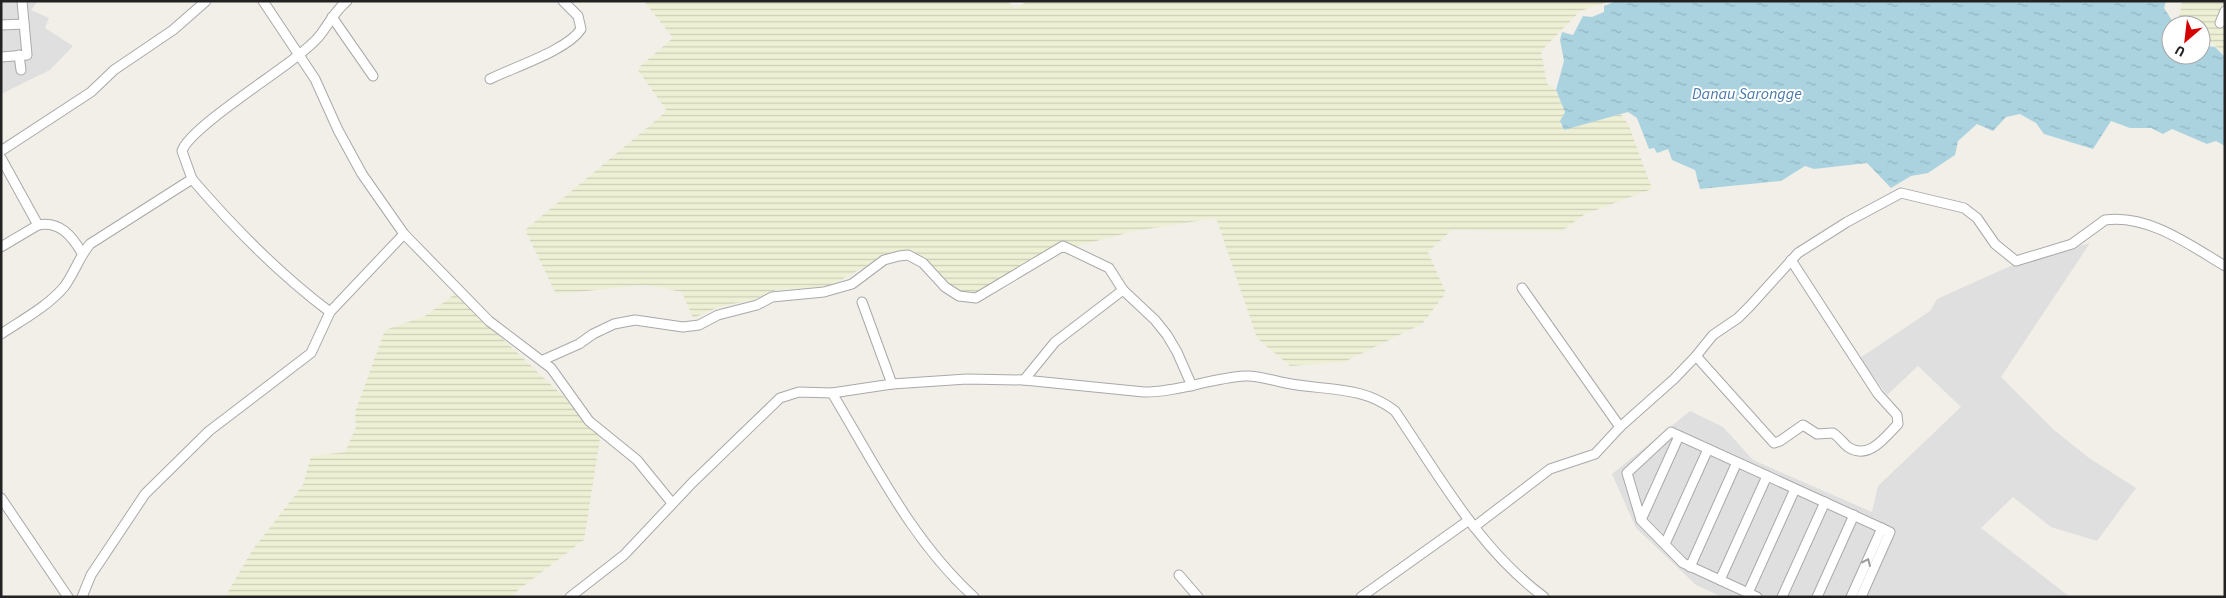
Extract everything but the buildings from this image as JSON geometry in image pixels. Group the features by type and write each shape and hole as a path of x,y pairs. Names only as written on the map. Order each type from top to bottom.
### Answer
{"street":[{"path":"1,57 27,54 23,5 29,1"},
{"path":"1,151 91,92 114,70 173,30 206,1"},
{"path":"263,1 315,79 338,130 362,174 404,234 489,321 543,360 561,378 590,421 637,460 672,503"},
{"path":"330,312 295,285 258,251 192,179 182,151 186,142 218,114 298,56 316,40 332,17 347,1"},
{"path":"490,79 559,48 577,35 581,28 578,16 564,1"},
{"path":"2220,23 2225,11"},
{"path":"332,17 374,76"},
{"path":"1,26 24,24"},
{"path":"19,55 22,70"},
{"path":"1,158 38,225"},
{"path":"1,334 51,299 64,287 82,253 97,238 192,179"},
{"path":"1361,597 1472,524 1550,469 1558,465 1590,458 1696,356 1713,335 1738,318 1798,253 1891,197 1908,193 1934,202 1964,208 1972,212 1995,244 2016,261 2072,244 2105,220 2125,220 2139,222 2159,229 2225,266"},
{"path":"1,247 38,225 48,224 60,228 72,236 82,253"},
{"path":"82,597 91,575 145,494 209,431 311,353 330,312 404,234"},
{"path":"543,360 579,344 593,334 614,324 635,320 683,327 699,325 718,315 757,305 772,297 824,292 852,284 884,260 908,255 923,263 945,286 959,296 969,298 985,292 1063,246 1105,265 1123,290 1155,320 1167,336 1177,352 1192,386"},
{"path":"1696,356 1774,443 1803,425 1817,434 1833,434 1849,448 1856,450 1870,449 1878,445 1898,424 1897,415 1878,394 1791,260"},
{"path":"1522,288 1620,428"},
{"path":"1024,380 1055,342 1123,290"},
{"path":"862,302 892,384"},
{"path":"570,597 624,555 672,503 780,398 799,392 832,393 892,384 967,379 1024,380 1161,392 1253,376 1288,384 1348,389 1396,411 1472,524 1506,562 1543,596"},
{"path":"832,393 904,515 974,597"},
{"path":"1795,489 1753,595 1683,563 1641,520 1627,473 1671,432 1886,530"},
{"path":"1641,520 1679,436"},
{"path":"1665,544 1708,449"},
{"path":"1690,566 1737,462"},
{"path":"1720,580 1766,476"},
{"path":"1,498 68,597"},
{"path":"1782,597 1825,502"},
{"path":"1817,597 1854,515"},
{"path":"1851,597 1886,530"},
{"path":"1861,597 1886,530"},
{"path":"1179,575 1198,597"}],"shaded area":[{"path":"1,1 38,1 31,10 49,18 45,28 73,46 50,70 1,94"},
{"path":"2090,243 2001,377 2054,430 2089,458 2136,488 2097,541 2051,527 2013,497 1981,528 2070,597 1722,597 1696,585 1636,528 1612,474 1690,411 1723,427 1753,460 1872,512 1878,486 1961,407 1918,366 1887,395 1860,358 1930,311 1937,299 2015,264"}],"green space":[{"path":"644,1 1007,1 1015,8 1028,1 1611,1 1580,11 1541,51 1547,84 1556,90 1565,112 1560,121 1564,130 1621,114 1629,126 1652,189 1585,214 1562,231 1452,230 1428,252 1446,293 1422,324 1344,362 1290,366 1257,338 1216,218 1135,231 1069,248 976,298 959,296 915,258 891,252 830,286 776,290 752,300 719,307 693,318 682,292 646,285 556,294 525,230 667,111 637,69 673,38"},
{"path":"2182,1 2225,1 2225,54 2211,43 2211,15 2180,15"},
{"path":"455,294 601,432 584,540 513,594 513,597 225,597 253,549 303,485 311,456 345,452 356,427 355,412 385,330 425,316"}],"water":[{"name":"Danau Sarongge","path":"1616,1 2166,1 2164,8 2169,15 2161,15 2161,65 2211,65 2211,46 2215,47 2225,57 2225,146 2216,141 2207,144 2172,129 2163,134 2151,128 2130,128 2111,121 2093,149 2044,134 2036,123 2020,114 2006,117 1993,131 1977,124 1958,141 1955,155 1928,173 1911,176 1891,188 1867,163 1814,169 1805,166 1781,181 1700,189 1695,170 1672,160 1668,149 1657,153 1654,148 1649,149 1637,118 1628,112 1564,130 1560,121 1565,112 1556,90 1564,61 1560,40 1562,32 1573,35 1583,16 1592,17 1604,12 1604,6"}]}
